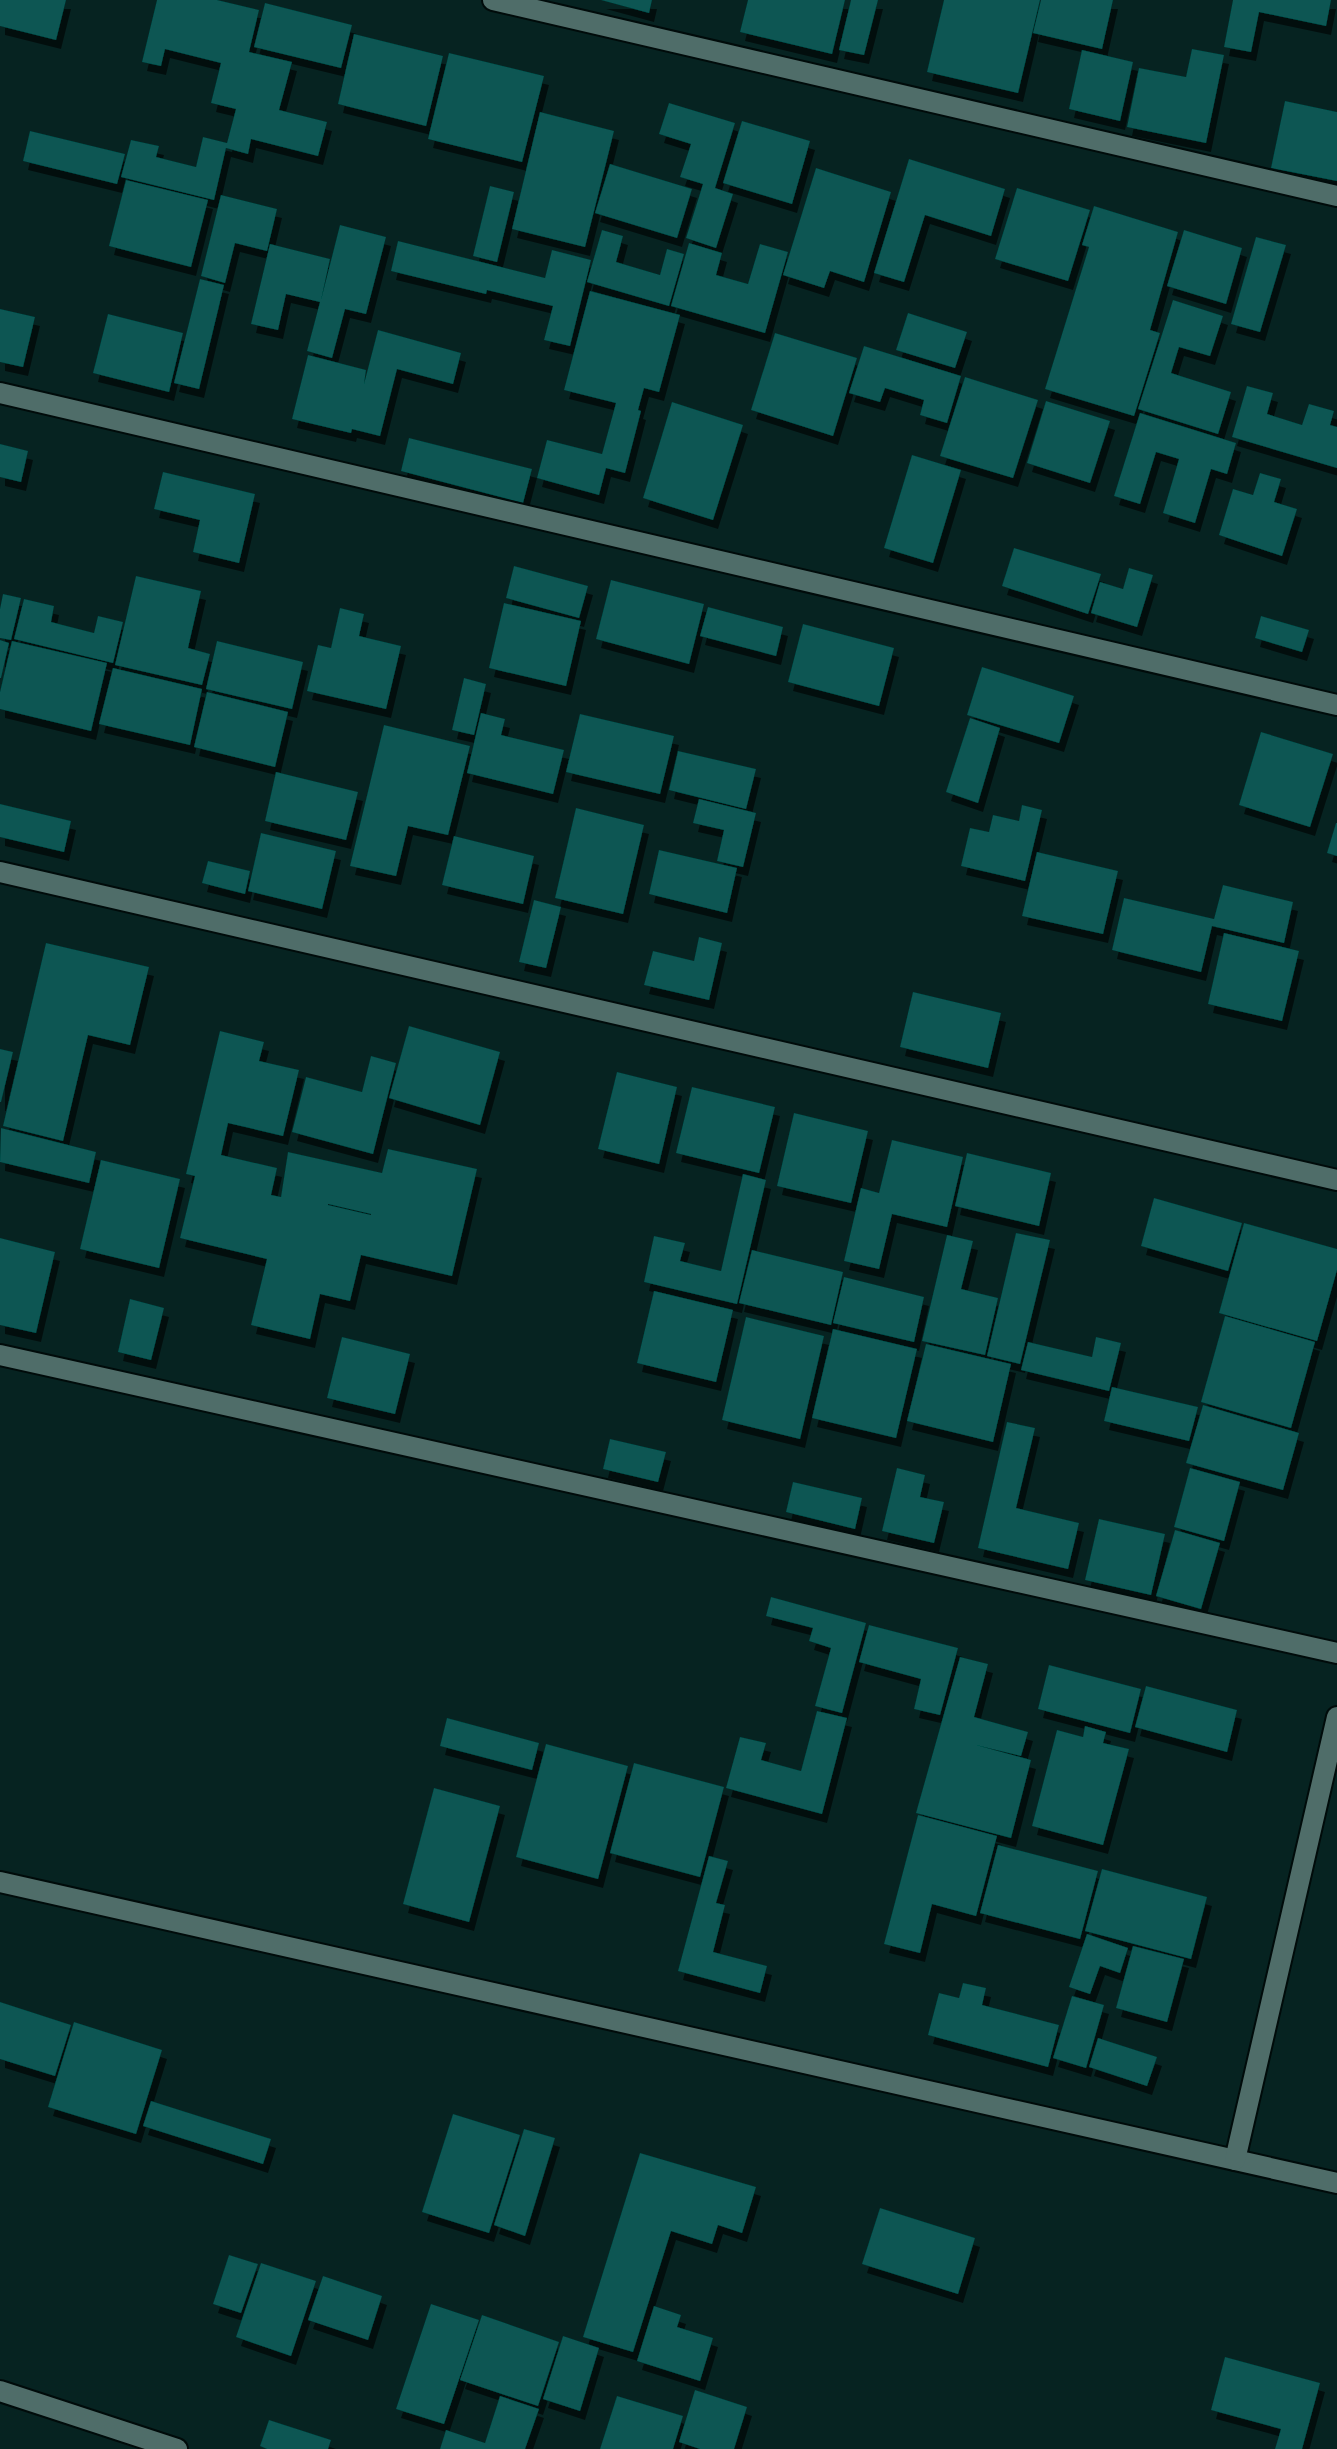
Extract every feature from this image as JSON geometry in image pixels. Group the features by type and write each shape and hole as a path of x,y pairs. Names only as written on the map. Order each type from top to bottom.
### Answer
{"street":[{"path":"493,0 1337,196"},
{"path":"0,393 1337,705"},
{"path":"0,872 1337,1180"},
{"path":"0,1355 1337,1653"},
{"path":"1235,2160 1337,1717"},
{"path":"0,1882 1337,2183"},
{"path":"0,2391 177,2449"}],"building":[{"path":"0,0 66,0 56,40 0,26"},
{"path":"157,0 217,0 259,10 249,52 292,62 279,110 327,122 318,156 251,139 248,154 226,148 214,200 121,177 131,140 159,146 156,157 196,167 203,137 227,143 236,109 211,103 221,63 165,49 161,66 142,62"},
{"path":"601,0 652,0 649,13"},
{"path":"748,0 845,0 832,54 740,32"},
{"path":"851,0 878,0 864,55 839,50"},
{"path":"944,0 1040,0 1018,93 927,72"},
{"path":"1041,0 1113,0 1102,49 1033,33"},
{"path":"1233,0 1331,0 1326,26 1259,12 1251,52 1224,47"},
{"path":"265,3 352,25 341,68 254,47"},
{"path":"354,34 443,56 426,126 338,104"},
{"path":"1192,49 1224,55 1206,143 1127,127 1139,68 1186,77"},
{"path":"1082,50 1133,62 1120,121 1069,109"},
{"path":"449,53 544,76 522,162 428,139"},
{"path":"1285,101 1337,112 1337,181 1271,168"},
{"path":"669,103 735,123 715,188 733,194 716,248 686,238 703,184 680,177 691,144 659,134"},
{"path":"540,112 614,131 585,247 512,229"},
{"path":"742,121 810,141 792,204 723,183"},
{"path":"30,131 125,154 117,184 23,161"},
{"path":"909,159 1005,189 991,236 925,215 904,282 874,273"},
{"path":"610,164 692,189 677,238 595,213"},
{"path":"816,168 891,192 864,282 830,271 824,288 783,275"},
{"path":"126,180 208,200 191,267 109,246"},
{"path":"490,186 514,192 497,262 473,256"},
{"path":"1017,188 1090,210 1068,281 995,259"},
{"path":"221,195 277,209 267,251 235,243 225,283 201,276"},
{"path":"1094,206 1178,232 1150,330 1160,333 1134,416 1045,389 1089,247 1082,245"},
{"path":"340,225 386,237 366,314 345,309 332,358 307,351 320,302 286,294 278,330 251,324 270,244 330,259 321,300"},
{"path":"602,230 623,236 616,262 660,275 667,249 684,254 669,306 587,282"},
{"path":"1184,230 1242,248 1226,304 1167,286"},
{"path":"1256,237 1286,245 1260,332 1231,324"},
{"path":"398,241 545,278 552,250 591,260 570,346 544,340 553,306 487,290 486,294 391,271"},
{"path":"689,243 722,253 716,275 748,284 760,244 788,252 765,333 671,306"},
{"path":"200,279 224,285 199,389 174,383"},
{"path":"590,291 680,315 659,392 644,388 625,473 606,468 599,495 537,478 547,440 602,454 616,403 564,390"},
{"path":"1173,300 1223,316 1210,356 1179,347 1171,373 1231,392 1218,434 1138,409"},
{"path":"0,309 35,317 23,367 0,362"},
{"path":"908,313 967,332 955,368 896,350"},
{"path":"108,314 183,333 169,392 93,373"},
{"path":"378,330 461,353 453,384 397,369 380,436 352,429 351,433 292,419 308,355 366,370 364,384"},
{"path":"775,333 857,358 833,436 751,410"},
{"path":"864,346 961,376 947,423 920,415 924,400 885,388 880,402 849,393"},
{"path":"965,377 1038,400 1013,478 940,456"},
{"path":"1247,386 1273,393 1267,414 1302,425 1309,404 1334,411 1330,425 1337,427 1337,468 1232,437"},
{"path":"1046,401 1110,421 1090,483 1027,463"},
{"path":"672,402 743,425 713,520 643,498"},
{"path":"1140,413 1236,443 1227,474 1211,469 1195,523 1163,513 1179,459 1156,452 1140,504 1114,496"},
{"path":"409,438 532,469 523,503 401,471"},
{"path":"0,444 28,451 21,482 0,477"},
{"path":"912,455 961,470 933,563 884,548"},
{"path":"163,472 255,494 239,563 193,552 200,520 154,509"},
{"path":"1260,473 1281,479 1274,502 1297,509 1282,556 1219,535 1233,489 1253,495"},
{"path":"1014,548 1101,574 1088,614 1002,586"},
{"path":"514,566 588,586 579,618 506,598"},
{"path":"1129,568 1153,575 1137,627 1091,613 1100,582 1123,589"},
{"path":"136,576 201,591 188,648 210,654 202,685 115,665"},
{"path":"611,580 704,604 689,664 596,639"},
{"path":"3,594 21,598 11,640 0,638"},
{"path":"24,599 54,606 51,622 94,633 98,616 123,622 113,663 14,639"},
{"path":"504,603 581,621 566,686 489,668"},
{"path":"708,607 783,627 776,656 700,636"},
{"path":"340,608 364,614 359,636 401,646 386,709 307,691 318,645 331,648"},
{"path":"1261,616 1309,630 1302,652 1255,638"},
{"path":"803,624 894,648 879,706 788,682"},
{"path":"0,640 9,643 1,678 0,678"},
{"path":"12,641 107,663 91,731 0,709 0,692"},
{"path":"217,641 303,662 292,709 206,689"},
{"path":"982,667 1074,696 1059,743 967,715"},
{"path":"113,668 202,689 190,745 99,724"},
{"path":"464,678 486,684 474,735 452,730"},
{"path":"207,692 288,712 275,767 194,747"},
{"path":"481,713 505,719 501,735 564,750 553,794 467,773"},
{"path":"580,714 674,736 660,794 566,772"},
{"path":"970,718 1000,728 978,803 946,792"},
{"path":"384,725 470,746 448,835 408,826 396,876 350,866"},
{"path":"1261,732 1333,754 1310,827 1239,805"},
{"path":"678,751 756,769 746,809 669,790"},
{"path":"276,772 358,792 346,840 265,821"},
{"path":"699,799 756,813 743,867 717,861 724,830 693,823"},
{"path":"0,804 71,821 64,852 0,837"},
{"path":"1022,805 1042,810 1025,881 961,866 970,828 989,832 993,815 1019,821"},
{"path":"576,808 644,825 623,914 555,898"},
{"path":"1337,823 1337,856 1327,853"},
{"path":"261,833 336,851 322,909 248,891"},
{"path":"454,836 534,856 523,904 442,885"},
{"path":"659,850 737,868 727,913 649,894"},
{"path":"1037,852 1118,871 1103,934 1022,916"},
{"path":"208,861 250,871 245,894 202,883"},
{"path":"1223,885 1293,902 1284,943 1212,926 1201,972 1112,950 1124,898 1214,919"},
{"path":"534,900 561,907 546,968 519,962"},
{"path":"1224,933 1299,951 1282,1021 1208,1004"},
{"path":"699,937 722,943 709,1000 644,985 653,951 694,961"},
{"path":"46,943 149,967 130,1045 88,1035 63,1141 3,1126"},
{"path":"913,992 1001,1013 988,1068 900,1047"},
{"path":"409,1026 500,1052 480,1125 389,1098"},
{"path":"220,1031 264,1042 259,1061 299,1070 283,1136 228,1123 221,1155 277,1168 271,1195 281,1197 288,1152 382,1173 388,1149 477,1169 452,1276 361,1255 350,1301 320,1294 310,1339 251,1325 267,1259 180,1238 195,1176 186,1174","holes":["328,1204 371,1214 371,1215"]},
{"path":"0,1049 13,1052 1,1102 0,1102"},
{"path":"371,1056 396,1063 373,1154 292,1132 306,1077 362,1092"},
{"path":"617,1072 677,1087 659,1164 598,1149"},
{"path":"692,1087 775,1107 759,1173 676,1153"},
{"path":"794,1113 868,1131 851,1203 777,1186"},
{"path":"1,1128 96,1152 89,1183 0,1162"},
{"path":"892,1140 963,1157 947,1227 892,1214 879,1269 844,1261 861,1188 879,1193"},
{"path":"967,1153 1051,1173 1039,1226 955,1206"},
{"path":"101,1160 180,1179 159,1268 80,1249"},
{"path":"743,1174 766,1180 737,1304 644,1282 654,1236 685,1243 680,1261 721,1271"},
{"path":"1154,1198 1242,1223 1228,1271 1141,1246"},
{"path":"1244,1223 1337,1249 1337,1270 1317,1341 1219,1313"},
{"path":"1016,1233 1050,1240 1020,1364 987,1356"},
{"path":"947,1235 973,1241 961,1289 998,1298 985,1355 922,1341"},
{"path":"0,1238 55,1252 36,1333 0,1325"},
{"path":"752,1250 843,1272 831,1325 739,1303"},
{"path":"844,1277 924,1297 914,1342 833,1323"},
{"path":"654,1291 733,1310 716,1382 637,1363"},
{"path":"130,1299 164,1308 151,1360 118,1352"},
{"path":"1225,1316 1315,1342 1291,1428 1201,1402"},
{"path":"746,1317 824,1336 800,1439 722,1420"},
{"path":"833,1329 917,1349 896,1438 812,1418"},
{"path":"342,1337 410,1354 395,1414 327,1398"},
{"path":"1096,1337 1121,1343 1109,1391 1021,1370 1028,1342 1092,1357"},
{"path":"926,1344 1011,1364 993,1442 907,1421"},
{"path":"1112,1387 1198,1407 1189,1441 1104,1421"},
{"path":"1203,1405 1299,1433 1283,1490 1186,1463"},
{"path":"1007,1422 1035,1428 1016,1508 1079,1523 1068,1569 978,1548"},
{"path":"610,1439 666,1452 658,1482 603,1469"},
{"path":"897,1468 925,1475 920,1497 944,1502 934,1543 882,1531"},
{"path":"1190,1468 1240,1482 1224,1541 1174,1527"},
{"path":"793,1482 862,1498 855,1529 786,1512"},
{"path":"1099,1519 1165,1534 1151,1595 1085,1580"},
{"path":"1175,1530 1220,1543 1201,1609 1156,1596"},
{"path":"771,1597 866,1623 842,1713 815,1706 831,1648 809,1641 813,1628 766,1616"},
{"path":"869,1625 958,1648 940,1715 914,1709 921,1679 859,1662"},
{"path":"960,1657 988,1664 974,1717 1028,1732 1021,1756 976,1745 1031,1760 1011,1838 916,1813"},
{"path":"1049,1665 1141,1689 1130,1733 1038,1709"},
{"path":"1146,1686 1237,1710 1227,1752 1135,1727"},
{"path":"817,1711 847,1718 822,1814 726,1788 740,1737 766,1743 761,1760 801,1771"},
{"path":"447,1718 539,1743 532,1770 440,1746"},
{"path":"1085,1726 1106,1732 1103,1743 1129,1749 1103,1845 1032,1826 1057,1730 1083,1737"},
{"path":"546,1744 628,1766 598,1879 516,1857"},
{"path":"634,1763 724,1787 700,1877 610,1853"},
{"path":"434,1788 500,1806 469,1922 403,1904"},
{"path":"918,1815 997,1836 976,1916 932,1904 920,1953 884,1944"},
{"path":"998,1845 1098,1871 1080,1939 980,1913"},
{"path":"709,1856 728,1861 716,1903 725,1905 713,1952 767,1966 760,1993 678,1971"},
{"path":"1102,1869 1207,1897 1191,1959 1085,1931"},
{"path":"1087,1934 1128,1948 1120,1973 1100,1966 1090,1994 1069,1987"},
{"path":"1133,1946 1184,1959 1167,2022 1116,2008"},
{"path":"963,1983 986,1988 982,2005 1059,2025 1048,2067 928,2035 939,1993 959,1998"},
{"path":"1072,1996 1104,2005 1086,2068 1053,2058"},
{"path":"0,2002 71,2025 55,2076 0,2059"},
{"path":"74,2022 162,2050 136,2134 48,2107"},
{"path":"1098,2038 1157,2057 1147,2086 1089,2067"},
{"path":"151,2101 271,2139 263,2164 143,2126"},
{"path":"453,2114 520,2135 489,2233 422,2212"},
{"path":"524,2129 555,2138 525,2236 494,2225"},
{"path":"640,2153 756,2187 742,2233 718,2225 712,2244 671,2231 633,2352 583,2337"},
{"path":"880,2208 975,2238 958,2294 862,2264"},
{"path":"229,2255 258,2264 241,2313 213,2304"},
{"path":"261,2263 316,2281 291,2356 236,2337"},
{"path":"323,2276 382,2296 368,2340 308,2320"},
{"path":"431,2304 479,2320 444,2424 396,2409"},
{"path":"654,2306 681,2315 677,2327 713,2338 700,2381 637,2361"},
{"path":"482,2315 559,2342 538,2406 460,2380"},
{"path":"563,2336 599,2348 580,2411 543,2399"},
{"path":"1225,2357 1320,2383 1302,2449 1275,2449 1281,2429 1211,2410"},
{"path":"695,2390 747,2407 734,2449 700,2449 679,2442"},
{"path":"500,2396 539,2409 525,2449 440,2449 446,2430 485,2443"},
{"path":"617,2396 683,2416 673,2449 600,2449"},
{"path":"269,2420 331,2440 328,2449 267,2449 260,2446"}]}
